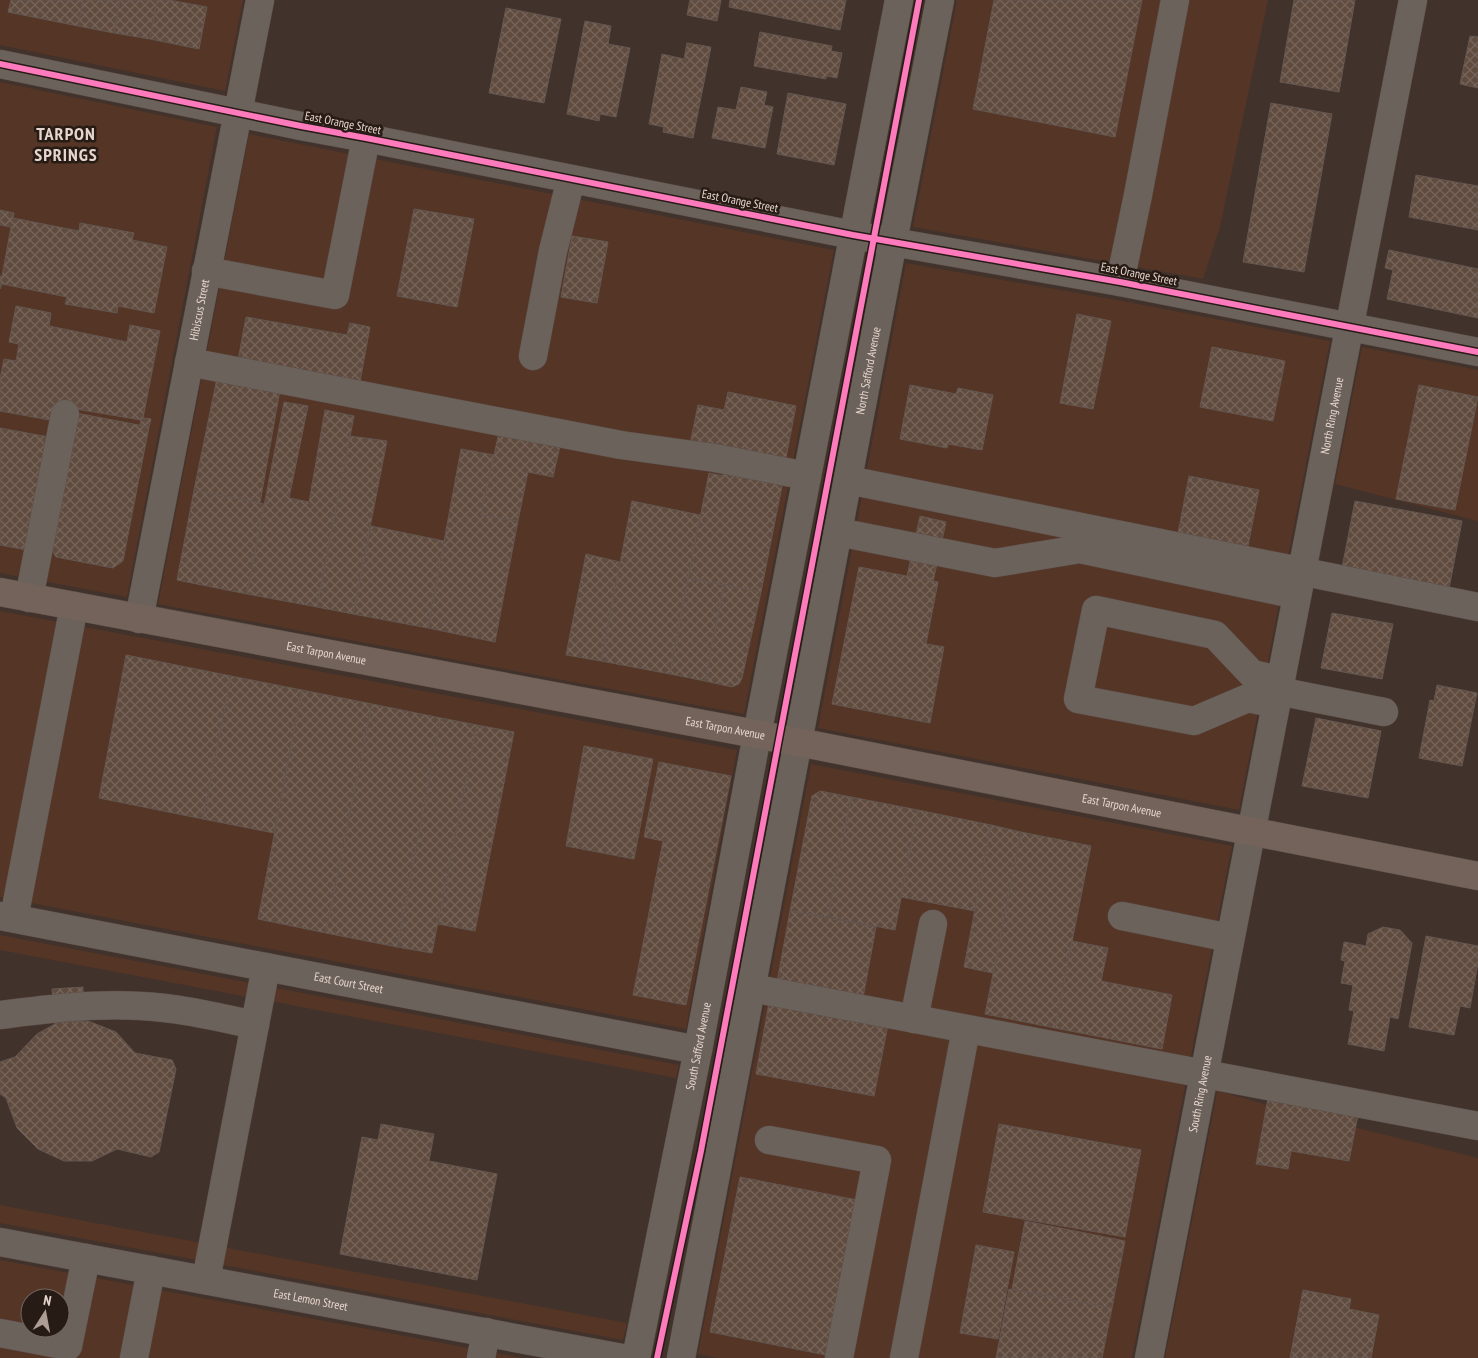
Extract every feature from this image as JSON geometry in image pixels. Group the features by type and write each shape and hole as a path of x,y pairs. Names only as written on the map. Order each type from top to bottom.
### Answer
{"main road":[{"name":"East Tarpon Avenue","path":"0,592 757,736 798,742 1478,876"}],"street":[{"name":"Hibiscus Street","path":"139,619 260,0"},
{"path":"757,736 899,0"},
{"name":"North Safford Avenue","path":"798,742 940,0"},
{"path":"1120,282 1175,0"},
{"name":"North Ring Avenue","path":"1251,831 1413,0"},
{"name":"East Orange Street","path":"0,64 301,126 853,235 1120,282 1478,352"},
{"path":"206,271 335,295 366,138"},
{"path":"534,356 553,251 571,179"},
{"path":"189,362 621,445 714,458 807,476"},
{"path":"29,598 64,414"},
{"path":"848,480 1299,583"},
{"path":"838,532 995,562 1080,549 1299,583 1478,607"},
{"path":"7,917 74,606"},
{"path":"1278,692 1252,674 1214,636 1096,610 1078,699 1194,722 1248,698 1278,692 1384,712"},
{"name":"South Safford Avenue","path":"636,1358 698,1050 757,736"},
{"path":"681,1358 798,742"},
{"name":"South Ring Avenue","path":"1149,1358 1251,831"},
{"path":"1122,916 1230,938"},
{"name":"East Court Street","path":"7,917 698,1050"},
{"path":"914,1019 933,924"},
{"path":"206,1280 266,967"},
{"path":"752,988 1478,1126"},
{"path":"0,1015 110,1005 142,1006 187,1011 255,1025"},
{"path":"904,1358 966,1029"},
{"path":"769,1140 877,1160 839,1358"},
{"name":"East Lemon Street","path":"0,1242 206,1280 483,1345 622,1358"},
{"path":"0,1333 68,1346 86,1258"},
{"path":"134,1358 151,1270"}],"shaded area":[{"path":"0,0 243,0 225,91 0,45"},
{"path":"957,0 1268,0 1220,227 1203,279 913,227"},
{"path":"0,82 217,127 127,597 0,573"},
{"path":"249,134 834,250 744,714 158,604"},
{"path":"906,263 1117,300 1330,341 1239,810 818,728"},
{"path":"1362,347 1478,370 1478,521 1335,484"},
{"path":"0,611 737,750 686,1029 0,897"},
{"path":"811,764 1232,846 1132,1358 718,1358 698,1354"},
{"path":"0,935 679,1065 676,1078 0,950"},
{"path":"1221,1072 1218,1091 1289,1111 1478,1158 1478,1358 1165,1358"},
{"path":"0,1205 627,1323 623,1340 0,1223"},
{"path":"0,1260 522,1358 0,1358"}],"building":[{"path":"11,0 83,0 78,26 8,12"},
{"path":"83,0 120,0 114,33 78,26"},
{"path":"120,0 157,0 150,39 114,33"},
{"path":"157,0 169,0 207,7 199,49 150,39"},
{"path":"690,0 721,0 717,21 687,15"},
{"path":"730,0 846,0 840,30 729,7"},
{"path":"994,0 1142,0 1115,137 973,109"},
{"path":"1294,0 1355,0 1339,92 1280,82"},
{"path":"506,8 561,19 544,103 489,93"},
{"path":"585,21 611,26 608,44 630,48 616,117 600,114 599,121 567,114"},
{"path":"760,32 832,46 831,51 842,53 837,78 826,76 826,79 754,66"},
{"path":"1470,36 1478,37 1478,88 1460,84"},
{"path":"687,43 711,47 693,138 663,132 664,127 649,124 662,54 684,59"},
{"path":"741,87 767,92 764,105 773,107 765,148 712,138 718,107 736,110"},
{"path":"788,93 846,104 834,165 777,154"},
{"path":"1271,103 1332,114 1304,272 1243,262"},
{"path":"1416,175 1478,186 1478,230 1409,217"},
{"path":"414,209 474,219 457,307 397,296"},
{"path":"0,210 14,213 13,218 79,231 80,223 134,233 132,240 167,247 154,313 118,306 117,313 65,304 67,297 2,284 0,289 0,276 2,276 11,227 0,225"},
{"path":"572,236 608,242 597,303 561,297"},
{"path":"1389,250 1478,269 1478,318 1387,299 1393,270 1385,268"},
{"path":"16,306 51,313 49,326 127,342 130,325 160,331 143,418 151,419 149,427 140,425 141,420 58,406 55,421 0,411 0,379 4,359 16,361 19,344 9,342"},
{"path":"1077,314 1111,321 1093,409 1060,403"},
{"path":"246,317 347,335 350,323 370,327 360,382 238,360"},
{"path":"1212,347 1285,361 1273,421 1200,407"},
{"path":"217,378 280,390 260,503 194,490"},
{"path":"910,385 956,394 958,388 993,395 982,450 948,444 947,448 900,439"},
{"path":"1419,385 1478,397 1455,510 1396,499"},
{"path":"728,392 796,406 785,463 690,444 698,405 724,410"},
{"path":"284,402 308,406 289,498 309,502 325,410 354,416 317,607 247,594"},
{"path":"76,413 149,427 123,561 113,568 56,557 50,547"},
{"path":"0,428 49,437 27,550 0,545"},
{"path":"499,432 560,446 553,477 528,472 518,521 481,515"},
{"path":"350,436 387,441 353,614 317,607"},
{"path":"461,449 494,455 481,515 518,521 495,642 428,628"},
{"path":"725,464 784,476 761,592 688,578 709,473 723,476"},
{"path":"1189,476 1259,490 1248,546 1178,533"},
{"path":"194,490 264,504 247,594 177,580"},
{"path":"632,501 700,515 670,674 601,661"},
{"path":"1355,501 1462,521 1448,594 1341,573"},
{"path":"920,516 946,522 933,582 907,576"},
{"path":"371,526 444,541 428,628 353,614"},
{"path":"586,554 620,562 601,661 566,655"},
{"path":"859,567 938,582 926,644 944,647 930,723 832,704"},
{"path":"688,578 724,585 705,681 670,674"},
{"path":"724,585 761,592 742,678 739,684 732,687 705,681"},
{"path":"1332,613 1393,624 1382,679 1321,668"},
{"path":"126,655 231,676 203,819 99,798"},
{"path":"231,676 302,690 274,833 203,819"},
{"path":"1437,685 1477,693 1462,766 1419,758 1430,700 1434,701"},
{"path":"302,690 372,704 326,933 258,919"},
{"path":"372,704 441,718 397,947 326,933"},
{"path":"441,718 477,725 432,953 397,947"},
{"path":"1316,718 1381,731 1368,798 1302,786"},
{"path":"477,725 514,732 475,931 438,924"},
{"path":"584,746 653,759 634,859 566,846"},
{"path":"659,762 731,776 686,1005 633,995 663,841 644,837"},
{"path":"820,791 851,797 828,917 790,911 812,796"},
{"path":"851,797 918,810 895,930 828,917"},
{"path":"918,810 991,825 975,911 901,897"},
{"path":"991,825 1021,832 993,973 964,967"},
{"path":"1021,832 1091,846 1055,1028 985,1014"},
{"path":"790,911 876,927 863,998 777,982"},
{"path":"1383,927 1400,930 1412,943 1398,1019 1390,1017 1384,1051 1348,1044 1354,1011 1349,1010 1353,985 1341,983 1345,961 1341,960 1344,942 1366,946 1368,934"},
{"path":"1426,936 1478,946 1478,963 1470,1008 1460,1006 1454,1035 1409,1027"},
{"path":"1072,941 1108,948 1101,981 1172,995 1162,1049 1055,1028"},
{"path":"83,987 85,1021 59,1022 55,1024 52,989"},
{"path":"769,1003 888,1025 874,1096 756,1074"},
{"path":"88,1021 116,1032 135,1053 172,1060 176,1069 159,1152 151,1157 117,1149 92,1161 64,1161 38,1149 17,1128 6,1098 0,1094 0,1062 15,1057 37,1034 59,1022"},
{"path":"1268,1098 1358,1115 1349,1161 1291,1151 1288,1169 1256,1164"},
{"path":"381,1124 434,1134 429,1161 497,1174 477,1280 340,1254 362,1137 378,1140"},
{"path":"999,1124 1141,1150 1125,1237 983,1212"},
{"path":"740,1177 857,1200 826,1355 710,1332"},
{"path":"1025,1221 1125,1241 1112,1308 1012,1289"},
{"path":"976,1245 1014,1252 998,1339 960,1333"},
{"path":"1009,1289 1112,1308 1102,1358 996,1358"},
{"path":"1303,1290 1351,1299 1349,1309 1379,1315 1371,1358 1290,1358"}],"cycle path":[{"path":"657,1358 701,1151 919,0"},
{"path":"0,64 301,126 853,235 1120,282 1478,352"}],"district":[{"name":"TARPON SPRINGS","path":"66,144"}]}
